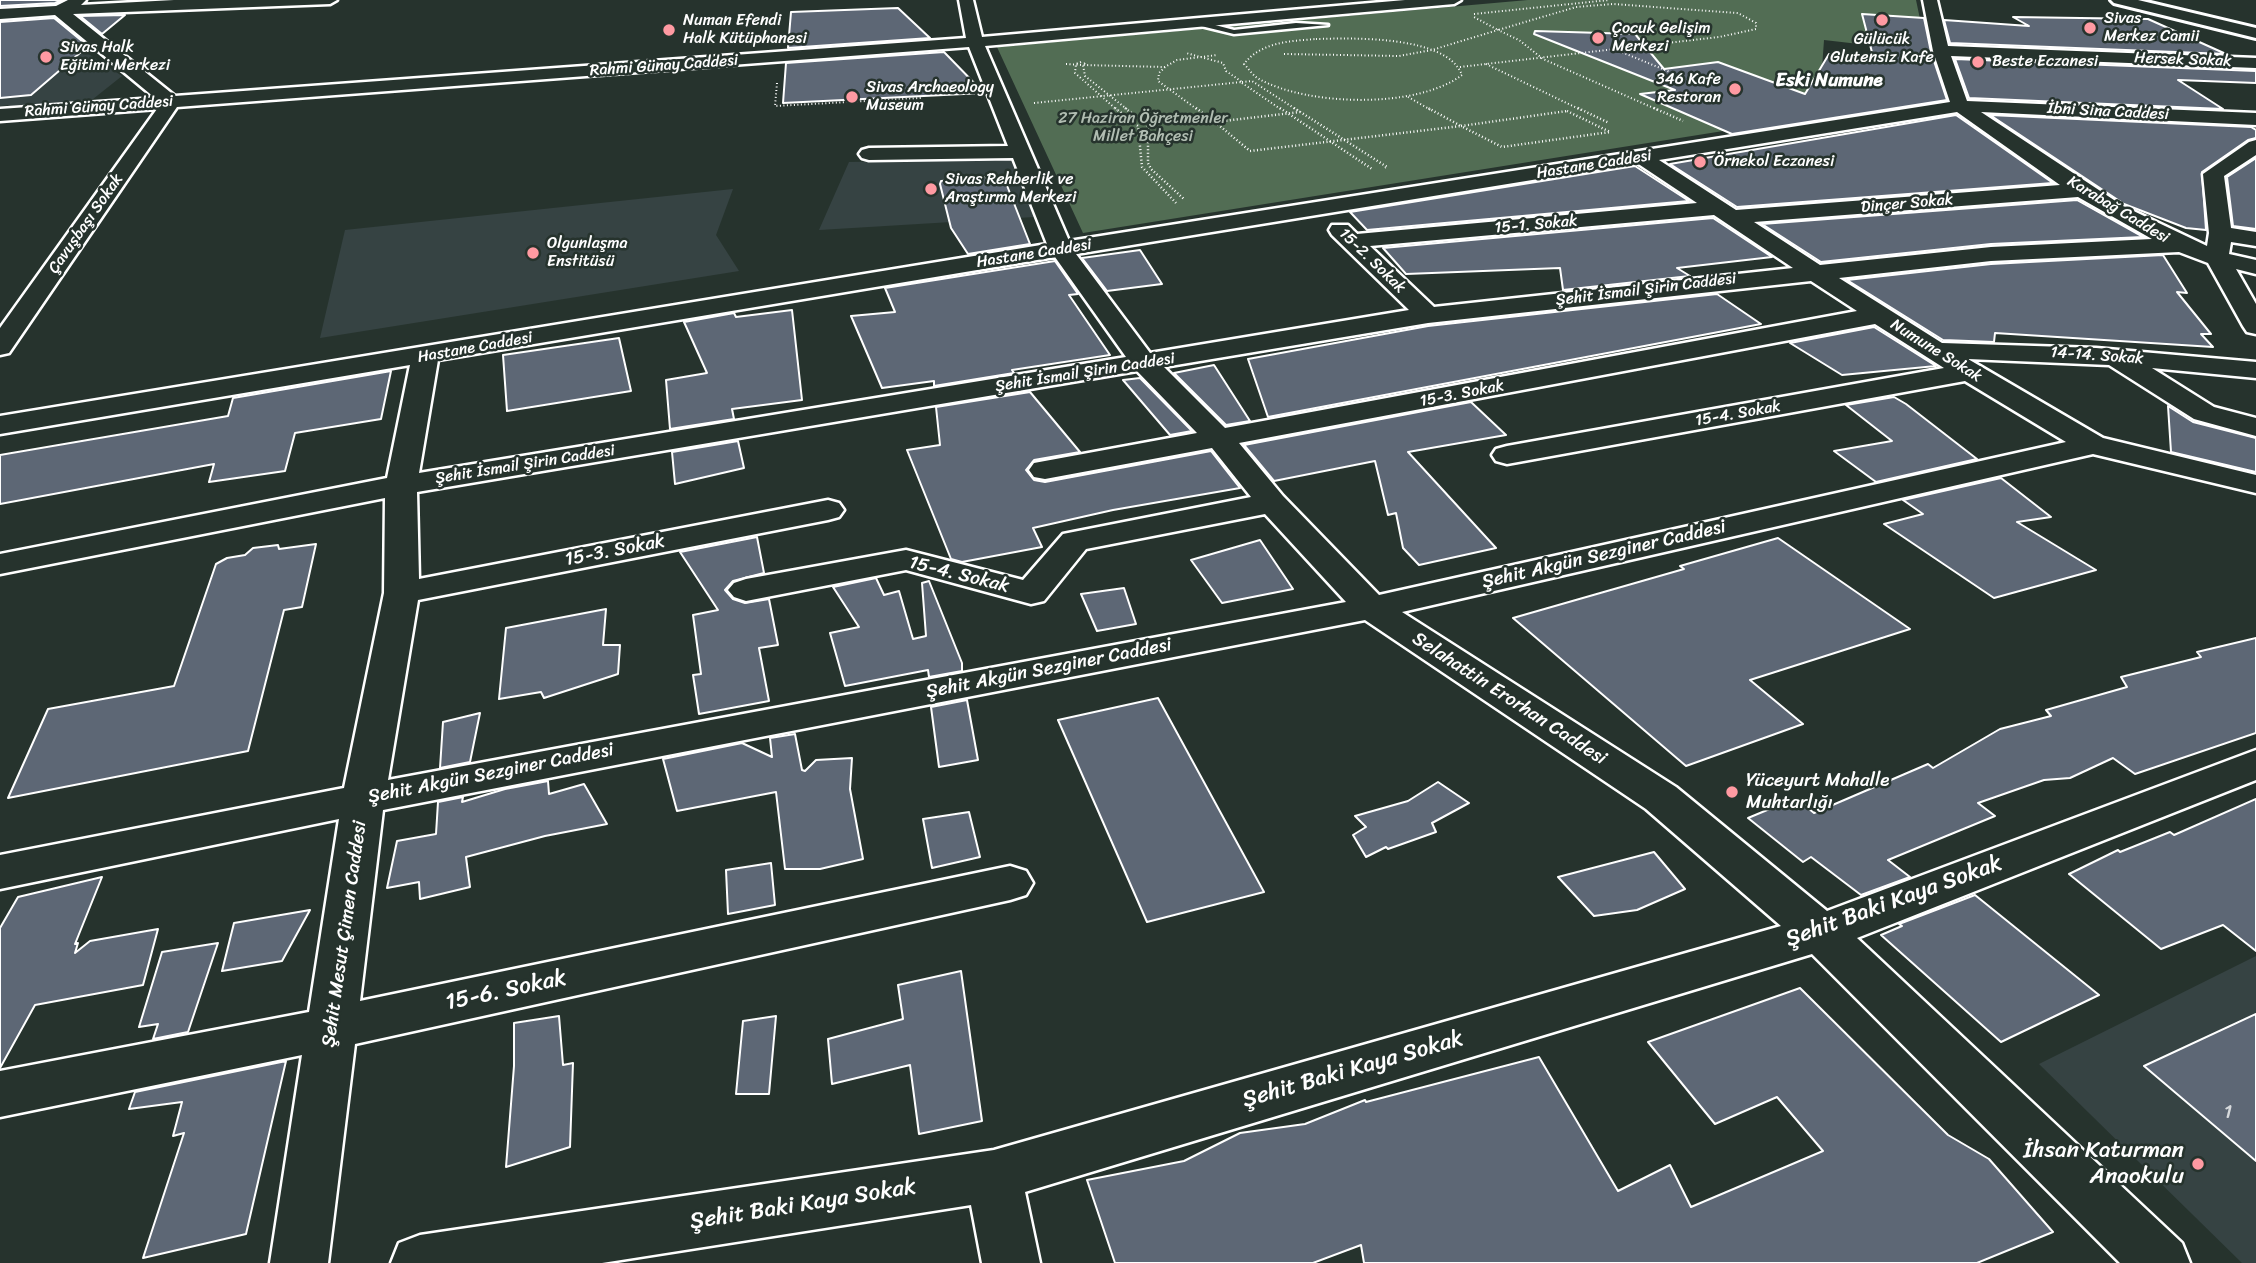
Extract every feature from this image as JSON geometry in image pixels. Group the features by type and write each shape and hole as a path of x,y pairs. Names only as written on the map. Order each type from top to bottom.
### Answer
{"street":[{"path":"60,11 79,0"},
{"path":"0,15 150,3 330,0"},
{"name":"Selahattin Erorhan Caddesi","path":"966,0 975,42 1061,249 1144,363 1220,439 1272,503 1371,608 1661,798 1821,933 2161,1263"},
{"name":"Rahmi Günay Caddesi","path":"0,115 975,42 1454,0"},
{"path":"1930,0 1941,51 1960,106"},
{"path":"2119,0 2256,33"},
{"path":"2151,0 2256,26"},
{"path":"60,11 172,102"},
{"name":"Hersek Sokak","path":"1941,51 2256,63"},
{"name":"Çavuşbaşı Sokak","path":"0,347 172,102"},
{"name":"İbni Sina Caddesi","path":"1960,106 2256,119"},
{"name":"Hastane Caddesi","path":"0,425 1061,249 1960,106"},
{"name":"Karabağ Caddesi","path":"1960,106 2081,190 2178,245 2256,267"},
{"path":"2256,146 2213,174 2220,233 2217,258 2256,326"},
{"path":"869,154 1021,152"},
{"name":"Numune Sokak","path":"1643,158 1879,315 2093,445 2256,484"},
{"name":"Dinçer Sokak","path":"1726,213 2081,190"},
{"name":"15-2. Sokak","path":"1316,208 1428,315"},
{"name":"15-1. Sokak","path":"1353,241 1726,213"},
{"path":"2220,233 2256,239"},
{"name":"Şehit İsmail Şirin Caddesi","path":"0,564 401,485 1428,315 1991,254 2178,245"},
{"name":"15-3. Sokak","path":"1045,470 1879,315"},
{"name":"14-14. Sokak","path":"1937,351 2010,350 2112,355 2256,370"},
{"path":"2112,355 2204,413 2256,427"},
{"name":"Şehit Mesut Çimen Caddesi","path":"299,1263 363,799 402,593 401,485 425,356"},
{"name":"15-4. Sokak","path":"1507,456 1969,372"},
{"name":"Şehit Akgün Sezginer Caddesi","path":"0,872 363,799 1371,608 2093,445"},
{"name":"15-4. Sokak","path":"747,590 906,560 1031,593 1075,541 1272,503"},
{"name":"15-3. Sokak","path":"402,593 828,510"},
{"name":"Şehit Baki Kaya Sokak","path":"420,1263 994,1175 1821,933 2246,774"},
{"name":"15-6. Sokak","path":"0,1094 333,1028 1010,883"},
{"path":"994,1175 1011,1263"}],"lane":[{"path":"1200,23 1234,32 1296,25 1324,25"}],"path":[{"path":"1461,17 1609,0"},
{"path":"1282,54 1399,56 1432,51 1576,6 1613,4 1738,13 1755,23 1756,29 1735,35 1460,67"},
{"path":"1498,30 1519,40 1543,59 1735,143"},
{"path":"1340,38 1395,42 1432,51 1451,59 1460,67 1462,75 1455,83 1436,91 1408,96 1372,99 1328,97 1289,90 1259,80 1248,73 1244,64 1254,52 1294,41 1340,38"},
{"path":"1617,50 1699,84"},
{"path":"1179,52 1223,63 1226,71 1329,141 1378,172 1387,167 1252,81"},
{"path":"1254,52 1263,53"},
{"path":"1200,56 1177,60 1159,73 1158,81 1250,151 1347,140 1461,125 1567,111 1610,132 1502,147 1461,125 1408,96"},
{"path":"1083,65 1096,58"},
{"path":"1084,60 1076,64 1075,73 1080,80 1138,126 1142,167 1175,203 1187,205"},
{"path":"1485,64 1609,123"},
{"path":"1083,65 1165,68"},
{"path":"1083,65 1085,76 1148,126 1150,169 1184,200 1192,202"},
{"path":"1002,106 1259,80"},
{"path":"777,82 775,106 921,98"},
{"path":"1215,122 1301,112"}],"shaded area":[{"name":"Sivas Halk Eğitimi Merkezi","path":"58,34 122,76 88,103 5,109 10,105 0,106 0,37"},
{"name":"Sivas Rehberlik ve Araştırma Merkezi","path":"1015,159 1034,217 819,230 849,162"},
{"name":"Olgunlaşma Enstitüsü","path":"733,189 716,235 739,271 320,338 345,230"},
{"name":"İhsan Katurman Anaokulu","path":"2256,956 2256,1263 2242,1263 2039,1064"}],"green space":[{"name":"27 Haziran Öğretmenler Millet Bahçesi","path":"1528,0 1916,0 1925,43 1862,37 1859,44 1824,40 1821,82 1855,110 1083,233 997,47"}],"building":[{"path":"0,0 62,0 55,3 0,6"},
{"path":"898,8 930,38 788,48 791,12"},
{"path":"1862,14 1924,18 1931,52 1947,100 1732,134 1640,94 1675,90 1534,34 1535,31 1635,34 1664,69 1718,62 1805,94 1829,54 1874,60"},
{"path":"125,15 102,34 80,16"},
{"path":"2013,17 2148,19 2226,54 1950,43 1944,20 2029,26"},
{"path":"54,18 88,46 31,95 0,98 0,22"},
{"path":"944,52 984,93 783,103 786,63"},
{"path":"1955,59 2256,71 2256,83 2178,80 2223,109 1969,98"},
{"path":"1956,115 2053,183 1737,207 1670,164"},
{"path":"1990,115 2251,127 2256,130 2256,138 2248,140 2202,172 2206,230 2186,228 2124,204"},
{"path":"2256,158 2256,229 2233,226 2227,177"},
{"path":"1635,166 1689,201 1367,230 1350,212"},
{"path":"986,177 987,181 1006,183 1030,244 968,254 951,228 940,184 941,181"},
{"path":"2077,200 2143,237 1991,244 1821,262 1762,224"},
{"path":"1713,218 1772,257 1677,268 1690,276 1563,290 1560,268 1406,274 1383,248"},
{"path":"1140,250 1162,284 1107,291 1082,258"},
{"path":"2163,255 2187,293 2177,292 2211,334 2201,334 2213,347 1995,333 1994,342 1943,340 1847,280 1991,264"},
{"path":"1055,261 1078,294 1069,295 1110,355 1012,370 1014,373 934,386 934,381 882,388 851,316 895,312 885,288"},
{"path":"1717,294 1761,324 1268,417 1248,359 1428,326"},
{"path":"792,310 802,400 732,409 734,419 670,429 666,380 707,373 684,322 734,313 736,317"},
{"path":"1874,327 1936,366 1842,375 1790,343"},
{"path":"619,338 631,391 507,411 503,355"},
{"path":"1214,365 1250,421 1226,425 1174,373"},
{"path":"391,371 381,419 295,433 285,471 209,482 214,464 0,504 0,455 228,416 233,398"},
{"path":"1140,378 1192,431 1170,435 1123,380"},
{"path":"1030,392 1080,452 1034,460 1026,470 1034,480 1045,482 1211,451 1240,488 1113,510 1033,528 1042,547 962,562 951,559 907,450 940,445 936,407"},
{"path":"1894,397 1977,459 1876,482 1834,451 1892,441 1846,405"},
{"path":"1471,402 1506,435 1408,452 1496,548 1419,565 1403,548 1396,513 1388,515 1375,461 1274,481 1244,445"},
{"path":"2168,406 2193,422 2256,438 2256,472 2171,452"},
{"path":"738,441 744,468 675,484 672,452"},
{"path":"2001,478 2051,517 2017,522 2096,570 1994,598 1884,524 1923,514 1903,500"},
{"path":"757,537 764,573 733,581 725,590 733,599 745,603 769,599 778,645 759,648 769,701 699,714 693,675 701,674 693,615 718,610 680,552"},
{"path":"1778,538 1910,629 1750,680 1803,724 1686,766 1513,618 1684,569 1680,566"},
{"path":"1260,540 1293,589 1222,603 1191,560"},
{"path":"316,544 302,607 284,610 248,751 8,798 48,709 174,686 216,564 227,558 245,555 253,548 278,545 279,549"},
{"path":"876,578 884,595 899,591 913,639 926,636 922,583 929,581 962,663 962,671 929,677 928,670 845,686 830,633 859,627 833,587"},
{"path":"1124,588 1136,624 1097,631 1081,594"},
{"path":"606,609 603,645 620,645 618,674 544,698 541,692 499,699 506,628"},
{"path":"2256,638 2256,733 2135,774 2113,758 2070,778 2044,780 1978,803 1995,816 1888,860 1910,877 1861,895 1811,857 1803,862 1748,818 1796,798 1814,813 1928,764 1933,768 2000,729 2051,716 2046,710 2127,687 2121,677 2201,657 2197,652"},
{"path":"1158,698 1264,892 1147,922 1058,720"},
{"path":"967,700 978,760 939,767 931,707"},
{"path":"480,713 470,762 440,768 443,722"},
{"path":"795,734 802,770 805,771 816,760 852,758 850,789 863,859 820,869 785,869 776,792 677,811 663,759 742,743 772,757 770,738"},
{"path":"548,781 549,794 584,784 607,824 545,836 466,857 470,887 420,899 419,882 387,888 397,841 436,834 438,802 463,797 462,802 505,789"},
{"path":"1438,782 1469,803 1432,823 1436,832 1388,849 1386,847 1366,857 1353,835 1366,827 1355,816 1408,801"},
{"path":"2256,799 2256,951 2223,925 2161,949 2069,874 2118,850 2120,852 2170,832 2174,835"},
{"path":"969,812 980,857 932,868 923,819"},
{"path":"1654,852 1685,889 1637,910 1594,916 1558,877"},
{"path":"771,863 775,905 728,914 726,870"},
{"path":"102,877 75,944 78,943 75,953 90,941 158,929 143,985 35,1005 0,1068 0,928 18,897"},
{"path":"1975,895 2099,995 2001,1042 1881,935 1902,926 1899,924"},
{"path":"310,910 282,961 222,971 234,923"},
{"path":"218,943 188,1032 153,1039 158,1024 139,1027 162,952"},
{"path":"961,971 982,1121 919,1134 910,1065 832,1084 828,1039 903,1019 898,985"},
{"path":"1800,988 1948,1135 1989,1159 2053,1232 1977,1263 1364,1263 1361,1245 1313,1263 1115,1263 1087,1180 1184,1161 1240,1133 1305,1124 1365,1100 1366,1102 1539,1057 1618,1191 1670,1165 1691,1207 1823,1151 1777,1097 1715,1124 1648,1042"},
{"name":"İhsan Katurman Anaokulu","path":"2256,1014 2256,1161 2144,1066"},
{"path":"559,1016 563,1065 573,1063 570,1147 506,1167 514,1066 514,1023"},
{"path":"776,1016 769,1094 736,1094 743,1021"},
{"path":"286,1061 246,1234 143,1258 184,1133 173,1136 182,1102 129,1109 135,1092"}],"place":[{"name":"Gülücük Glutensiz Kafe","path":"1882,20"},
{"name":"Sivas Merkez Camii","path":"2090,28"},
{"name":"Numan Efendi Halk Kütüphanesi","path":"669,30"},
{"name":"Çocuk Gelişim Merkezi","path":"1598,38"},
{"name":"Sivas Halk Eğitimi Merkezi","path":"46,57"},
{"name":"Beste Eczanesi","path":"1978,62"},
{"name":"346 Kafe Restoran","path":"1735,89"},
{"name":"Sivas Archaeology Museum","path":"852,97"},
{"name":"Örnekol Eczanesi","path":"1700,162"},
{"name":"Sivas Rehberlik ve Araştırma Merkezi","path":"931,189"},
{"name":"Olgunlaşma Enstitüsü","path":"533,253"},
{"name":"Yüceyurt Mahalle Muhtarlığı","path":"1732,792"},
{"name":"İhsan Katurman Anaokulu","path":"2198,1164"}],"district":[{"name":"Eski Numune","path":"1829,81"}]}
